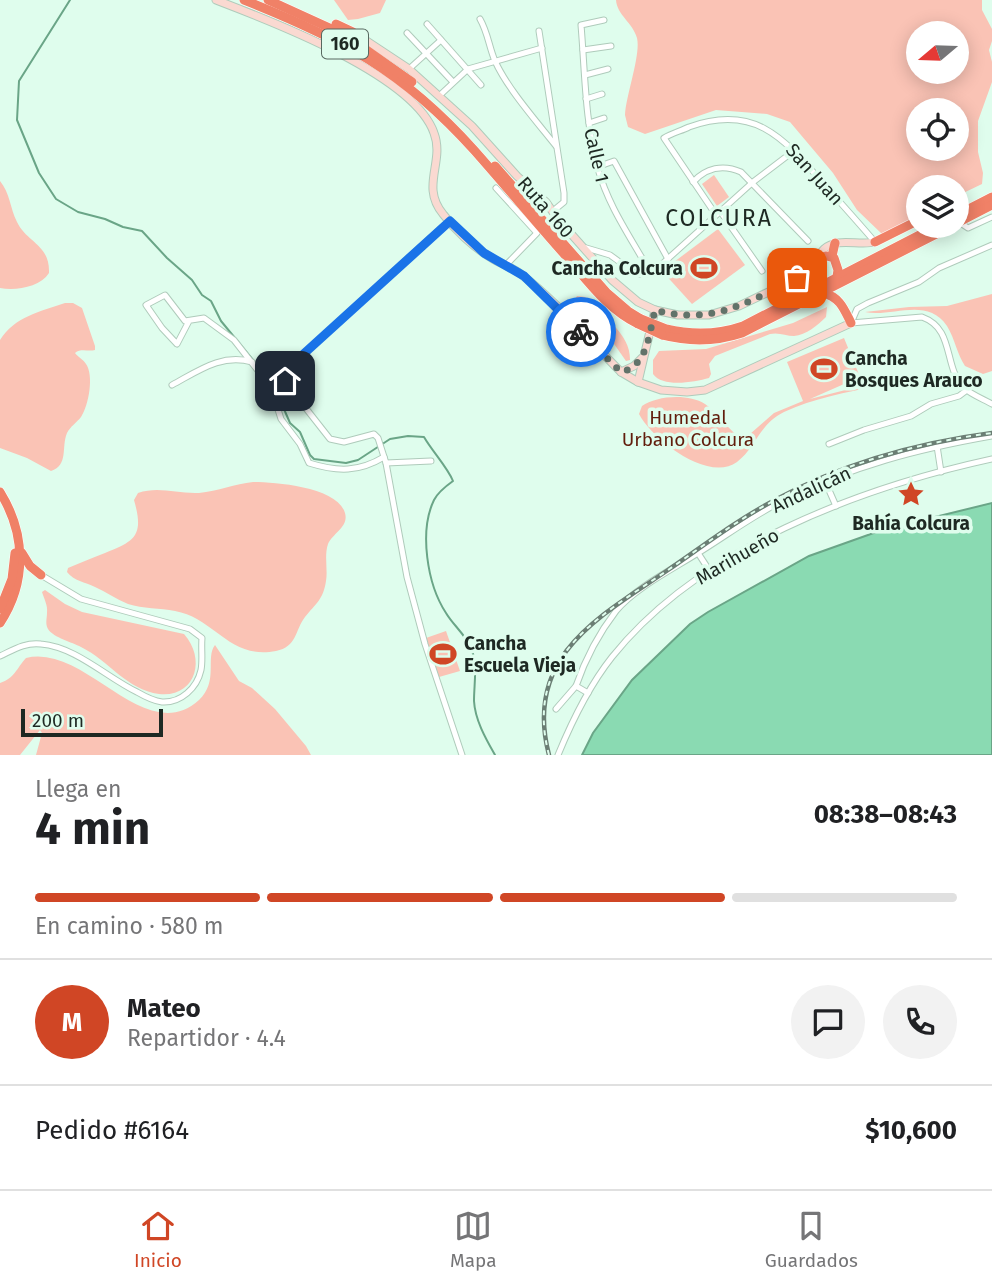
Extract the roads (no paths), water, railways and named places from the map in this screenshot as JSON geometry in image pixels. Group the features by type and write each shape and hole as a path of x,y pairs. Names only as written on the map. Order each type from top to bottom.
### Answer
{"highway":[{"name":"Ruta 160","path":"244,0 298,21 347,45 393,74 421,96 474,150 602,297 621,315 664,332 698,340 733,336 773,319 927,238"},
{"name":"Ruta 160","path":"268,0 304,15 367,48 431,97 607,293 638,320"},
{"path":"304,15 353,32"},
{"name":"Ruta 160","path":"969,212 992,195"},
{"path":"969,203 992,195"},
{"name":"Ruta 160","path":"969,216 992,205"},
{"path":"875,242 906,226"},
{"name":"Ruta 160","path":"664,332 701,334 735,329 913,238"},
{"path":"835,243 832,256 838,270 837,277"},
{"path":"818,258 832,256"},
{"path":"840,302 841,293 848,281"},
{"path":"822,293 833,296 840,302 851,323"},
{"path":"0,492 16,524 20,549 16,592"},
{"path":"0,501 11,526 15,552 12,579 0,610"},
{"path":"20,549 27,563 41,575"},
{"path":"0,623 25,579 41,575"}],"street":[{"path":"216,0 325,46 381,78 407,98 429,121 434,132 437,149 432,176 433,192 439,208 484,253 529,280 621,372 638,382 678,392 705,390 851,323 914,317 927,319 939,327 959,380 967,390 992,404"},
{"path":"480,19 487,32 495,61 534,120 558,148"},
{"name":"Calle 1","path":"604,20 581,25 586,99 597,167 615,214 651,274"},
{"path":"427,24 481,85"},
{"path":"539,31 564,199 553,211"},
{"path":"353,32 409,69 472,126 517,176 537,193 624,292 638,303 655,310 694,316 724,312 802,276 811,268 823,249 835,243 875,242"},
{"path":"407,33 453,82"},
{"path":"409,69 441,40"},
{"path":"583,50 611,46"},
{"path":"439,96 468,69 542,48"},
{"path":"585,75 608,69"},
{"path":"586,99 602,94"},
{"path":"589,123 604,118"},
{"name":"San Juan","path":"693,182 664,138 704,122 729,119 762,127 794,150 875,242"},
{"path":"582,247 610,255 639,275 651,274 753,182 794,150"},
{"path":"597,167 614,161 668,258"},
{"path":"762,271 693,182 705,172 725,168 741,172 808,241"},
{"path":"496,188 537,233 506,265"},
{"path":"969,228 992,217"},
{"path":"450,221 284,374 286,383 328,438 340,442 374,434 378,438 407,577 425,644 461,755"},
{"path":"851,323 857,309 919,282 939,268 992,245"},
{"path":"189,321 177,344 146,305 165,295 185,321 204,318 234,340 272,391 281,419 300,444 309,463 333,469 364,468 384,457 431,461"},
{"path":"638,382 655,310"},
{"path":"621,372 634,366 643,357"},
{"path":"643,357 644,371 652,387"},
{"path":"172,386 219,361 235,358 252,362"},
{"path":"829,444 911,416 931,404 958,396 967,390"},
{"name":"Andalicán","path":"556,709 576,686 590,653 616,611 650,583 763,512 825,481 888,457 992,436"},
{"path":"937,446 940,472"},
{"name":"Marihueño","path":"558,755 588,693 612,657 687,585 754,543 836,506 940,472 992,459"},
{"path":"825,481 836,506"},
{"path":"698,553 709,570"},
{"path":"0,656 25,644 41,643 63,649 120,684 162,702 186,695 198,680 203,661 202,638 182,625 81,599 41,575"},
{"path":"576,686 588,693"}],"waterway":[{"path":"70,0 19,81 17,120 39,173 56,199 78,212 142,231 192,280 202,295 211,301 221,321 253,360"},
{"path":"261,370 274,386 290,423 300,432 314,459 346,463 358,460 390,439 424,437 447,471 453,481 438,494 429,513 427,557 439,601 471,648 475,667 476,715 495,755"}],"railway":[{"path":"549,755 544,721 547,691 557,665 573,643 617,605 734,525 800,487 853,466 908,449 992,433"}],"place":[{"name":"Cancha Colcura","path":"704,268"},
{"name":"Cancha Bosques Arauco","path":"824,369"},
{"name":"Bahía Colcura","path":"911,494"},
{"name":"Cancha Escuela Vieja","path":"443,654"}],"district":[{"name":"COLCURA","path":"719,218"}],"park label":[{"name":"Humedal Urbano Colcura","path":"688,428"}]}
